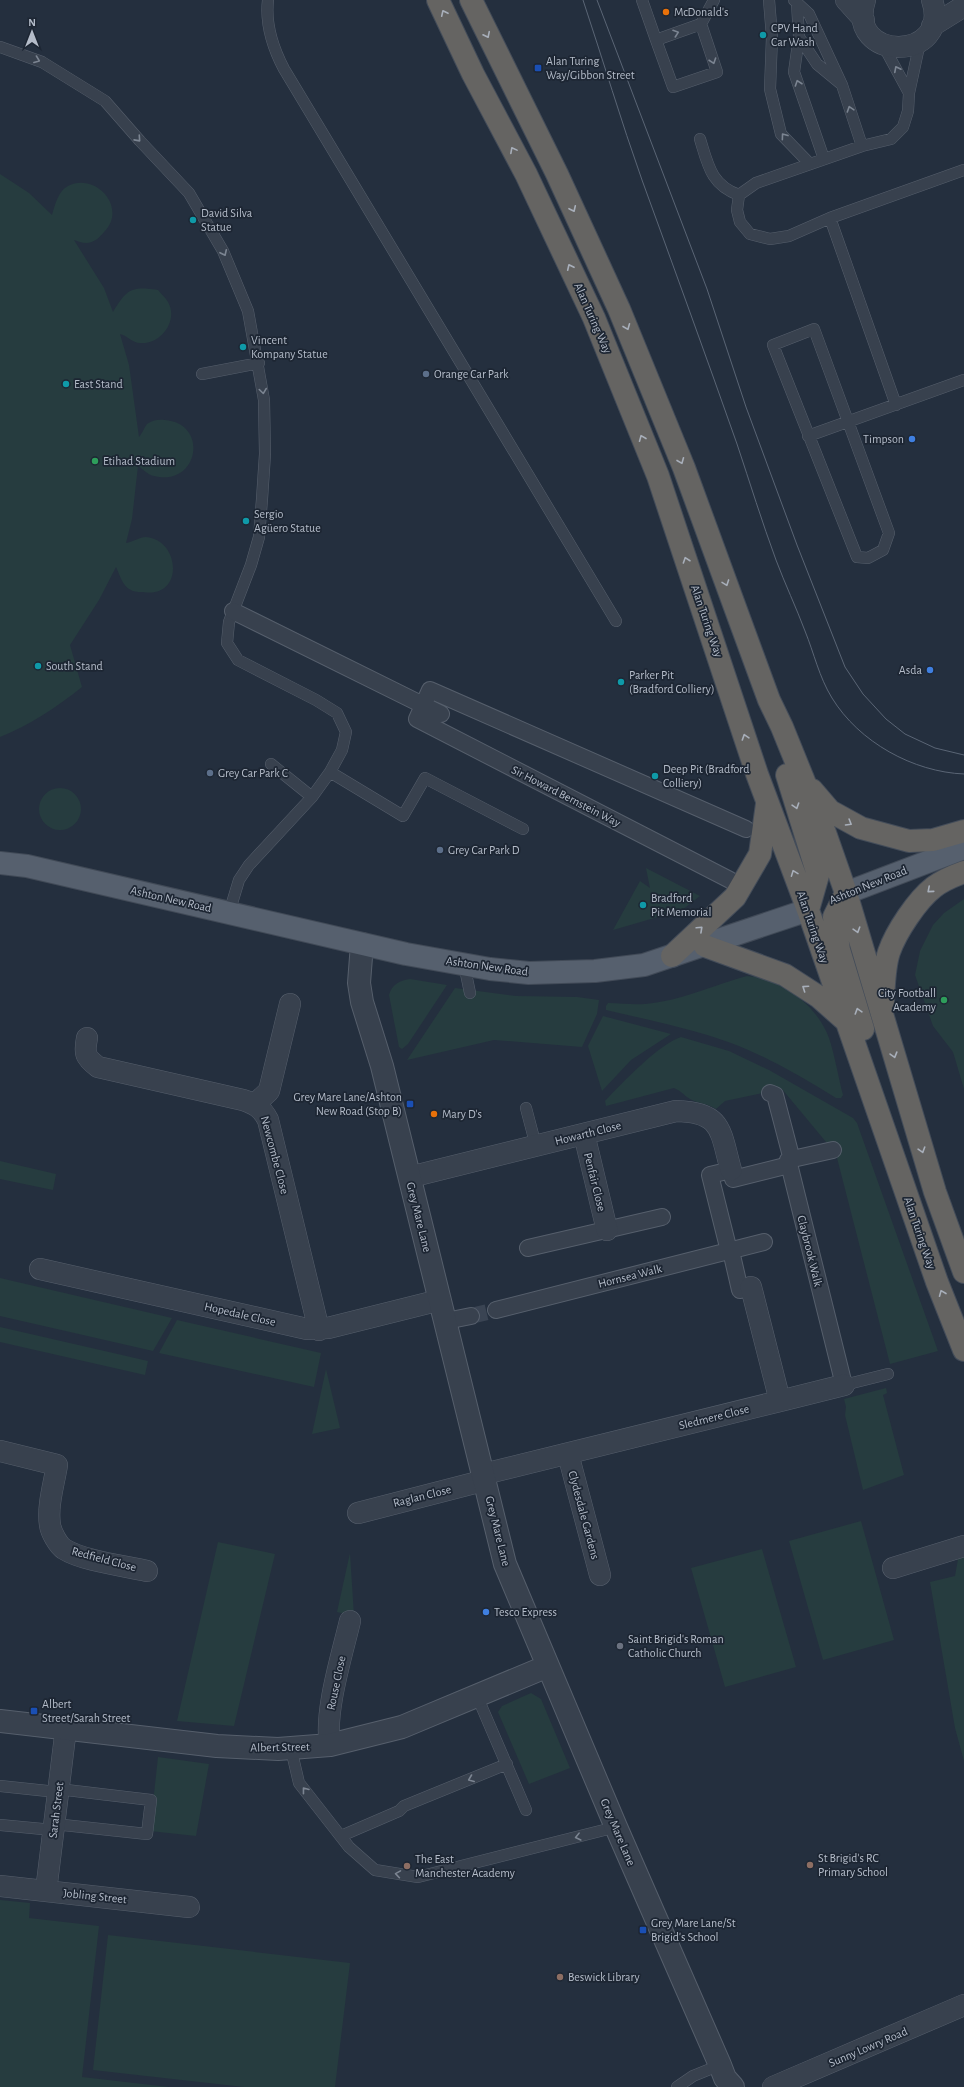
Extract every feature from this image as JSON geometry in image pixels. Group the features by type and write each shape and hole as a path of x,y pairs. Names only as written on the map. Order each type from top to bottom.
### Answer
{"highway":[{"name":"Alan Turing Way","path":"438,0 473,74 526,174 594,318 658,476 767,801 808,910 938,1282 964,1350"},
{"path":"471,0 557,174 619,309 684,468 769,700 782,727 846,893 935,1192 964,1271"},
{"path":"769,700 775,739 818,875 808,910"},
{"path":"801,777 830,811 861,828 909,841 933,840 964,831"},
{"path":"672,956 735,897 760,854 767,801"},
{"path":"882,1012 889,952 902,926 922,898 933,887 945,879 964,872"},
{"path":"846,893 834,917 839,950 889,1117 904,1184"},
{"name":"Ashton New Road","path":"808,910 846,893"},
{"path":"705,946 785,975 819,997 846,1021"}],"main road":[{"name":"Ashton New Road","path":"846,893 964,848"},
{"name":"Ashton New Road","path":"0,863 27,866 362,944 490,969 529,973 595,971 644,965 705,946 808,910"}],"street":[{"path":"846,0 864,10 870,35 883,45 902,48 926,34 964,6"},
{"path":"926,34 934,16 932,0"},
{"path":"233,611 441,714"},
{"path":"423,705 430,690 746,829"},
{"name":"Sir Howard Bernstein Way","path":"423,705 417,719 730,880"},
{"name":"Grey Mare Lane","path":"362,944 359,983 362,1002 382,1066 485,1477 505,1564 616,1827 725,2078 733,2087"},
{"path":"255,1104 269,1091 290,1004"},
{"name":"Newcombe Close","path":"88,1032 85,1049 87,1059 98,1067 243,1100 255,1104 263,1111 268,1120 319,1330"},
{"name":"Claybrook Walk","path":"770,1093 775,1095 844,1385"},
{"name":"Howarth Close","path":"410,1177 676,1112 694,1112 711,1118 720,1129 731,1170"},
{"name":"Penfair Close","path":"584,1134 607,1230"},
{"path":"780,1401 751,1287 740,1290 710,1175 731,1170 733,1179 833,1150"},
{"path":"528,1248 662,1217"},
{"name":"Hornsea Walk","path":"496,1310 764,1242"},
{"name":"Hopedale Close","path":"40,1269 307,1329 319,1330 440,1300"},
{"path":"446,1321 471,1316"},
{"name":"Sledmere Close","path":"485,1477 568,1454 844,1385"},
{"name":"Redfield Close","path":"0,1451 57,1465 50,1513 50,1525 52,1532 63,1548 84,1556 147,1571"},
{"name":"Clydesdale Gardens","path":"568,1454 600,1576"},
{"name":"Raglan Close","path":"358,1513 485,1477"},
{"path":"893,1568 964,1546"},
{"name":"Rouse Close","path":"330,1744 328,1733 329,1716 350,1621"},
{"name":"Albert Street","path":"0,1721 217,1746 291,1749 330,1744 402,1727 548,1666"},
{"name":"Sarah Street","path":"46,1891 57,1791 66,1728"},
{"name":"Jobling Street","path":"0,1886 189,1907"},
{"name":"Sunny Lowry Road","path":"772,2087 964,2005"}],"lane":[{"path":"268,0 270,32 276,52 284,69 616,621"},
{"path":"642,0 673,87 717,72 701,24"},
{"path":"656,40 701,24 714,0"},
{"path":"769,0 772,37 770,89 780,134 810,164"},
{"path":"796,1 799,37 794,72 824,159"},
{"path":"796,1 809,14 842,85 862,146"},
{"path":"926,34 909,93 908,111 903,127 891,139 862,146 756,183 739,195 737,210 740,222 750,234 770,239 789,236 830,218 964,170"},
{"path":"799,37 817,64 842,85"},
{"path":"883,45 909,93"},
{"path":"0,47 42,62 105,101 189,193 223,251 248,311 264,400 265,454 258,537 251,565 233,611 226,634 227,643 234,657 337,713 346,732 342,750 330,772 312,797 249,865 238,880 230,913"},
{"path":"700,139 708,167 717,182 728,191 739,195"},
{"path":"830,218 896,406"},
{"path":"814,329 847,421 889,533 883,550 868,558 857,557 773,345 814,329"},
{"path":"202,374 258,363"},
{"path":"808,436 847,421 896,406 964,380"},
{"path":"271,764 312,797"},
{"path":"330,772 402,816 425,778 523,829"},
{"path":"464,964 470,993"},
{"path":"526,1108 536,1146"},
{"path":"844,1385 888,1374"},
{"path":"477,1696 526,1810"},
{"path":"291,1749 299,1783 349,1847 376,1870 418,1877 616,1827"},
{"path":"341,1836 399,1811 404,1806 507,1764"},
{"path":"0,1786 151,1800 147,1834 53,1827 0,1825"},
{"path":"677,2087 693,2076 720,2066"}],"green space":[{"name":"Etihad Stadium","path":"0,174 29,193 52,215 59,195 68,186 79,183 89,184 98,188 106,195 111,203 112,213 110,223 104,232 101,236 89,243 74,240 104,288 113,312 126,294 136,289 158,290 167,300 171,309 171,317 166,330 161,336 154,340 147,343 137,343 120,334 129,365 139,437 147,424 153,421 165,420 179,424 188,432 193,442 193,454 189,464 181,472 169,477 154,476 138,466 132,519 126,543 146,537 158,541 166,548 171,558 173,568 171,578 166,587 156,592 135,592 125,586 116,567 99,600 70,645 82,687 43,715 0,737"},
{"path":"56,788 64,788 72,791 78,797 81,809 78,821 72,827 64,830 56,830 48,827 42,821 39,813 39,805 42,797 48,791"},
{"path":"646,868 700,896 682,910 613,930 640,881 650,888"},
{"name":"City Football Academy","path":"964,899 964,1089 953,1052 933,1026 915,975 920,951 933,925 944,913"},
{"path":"747,976 760,978 785,988 807,1004 816,1015 829,1038 843,1095 841,1098 836,1098 785,1068 731,1043 685,1029 606,1010 608,1003 640,1004 671,1000"},
{"path":"410,979 447,985 408,1044 402,1049 399,1047 389,995 390,991 396,984"},
{"path":"455,988 516,996 577,997 599,1000 597,1014 582,1047 494,1040 407,1060"},
{"path":"603,1016 671,1034 631,1060 602,1091 588,1046"},
{"path":"681,1037 729,1051 769,1070 853,1118 857,1123 938,1351 890,1364 836,1154 782,1089 725,1101 716,1109 688,1098 674,1088 606,1106 605,1101 641,1065 662,1047"},
{"path":"0,1161 56,1174 53,1190 0,1179"},
{"path":"0,1278 172,1318 153,1351 0,1316"},
{"path":"177,1320 321,1353 314,1387 159,1353"},
{"path":"0,1327 148,1361 145,1375 0,1342"},
{"path":"326,1369 340,1428 312,1434"},
{"path":"886,1388 887,1393 883,1395 904,1475 863,1490 845,1415 846,1407 844,1399"},
{"path":"861,1521 894,1640 823,1660 789,1541"},
{"path":"218,1542 275,1554 234,1726 177,1721"},
{"path":"762,1549 796,1667 725,1687 691,1568"},
{"path":"350,1553 354,1616 337,1612"},
{"path":"964,1557 964,1761 955,1728 930,1582 955,1576 958,1559"},
{"path":"531,1693 541,1699 570,1768 529,1784 498,1712 502,1706"},
{"path":"158,1757 209,1764 196,1836 150,1831"},
{"path":"0,1900 30,1903 29,1918 99,1926 82,2077 169,2087 0,2087"},
{"path":"108,1935 350,1963 335,2087 244,2087 93,2070"}],"tunnel":[{"path":"471,1316 496,1310"}],"tram line":[{"path":"583,0 634,158 737,444 779,569 805,631 827,690 843,714 872,741 889,752 907,761 926,767 945,772 964,774"},
{"path":"597,0 707,289 746,407 797,545 845,667 863,694 886,719 905,734 935,748 964,755"}],"place":[{"name":"McDonald's","path":"666,12"},
{"name":"CPV Hand Car Wash","path":"763,35"},
{"name":"Alan Turing Way/Gibbon Street","path":"538,68"},
{"name":"David Silva Statue","path":"193,220"},
{"name":"Vincent Kompany Statue","path":"243,347"},
{"name":"Orange Car Park","path":"426,374"},
{"name":"East Stand","path":"66,384"},
{"name":"Timpson","path":"912,439"},
{"name":"Etihad Stadium","path":"95,461"},
{"name":"Sergio Agüero Statue","path":"246,521"},
{"name":"South Stand","path":"38,666"},
{"name":"Asda","path":"930,670"},
{"name":"Parker Pit (Bradford Colliery)","path":"621,682"},
{"name":"Grey Car Park C","path":"210,773"},
{"name":"Deep Pit (Bradford Colliery)","path":"655,776"},
{"name":"Grey Car Park D","path":"440,850"},
{"name":"Bradford Pit Memorial","path":"643,905"},
{"name":"City Football Academy","path":"944,1000"},
{"name":"Grey Mare Lane/Ashton New Road (Stop B)","path":"410,1104"},
{"name":"Mary D's","path":"434,1114"},
{"name":"Tesco Express","path":"486,1612"},
{"name":"Saint Brigid's Roman Catholic Church","path":"620,1646"},
{"name":"Albert Street/Sarah Street","path":"34,1711"},
{"name":"St Brigid's RC Primary School","path":"810,1865"},
{"name":"The East Manchester Academy","path":"407,1866"},
{"name":"Grey Mare Lane/St Brigid's School","path":"643,1930"},
{"name":"Beswick Library","path":"560,1977"}]}
